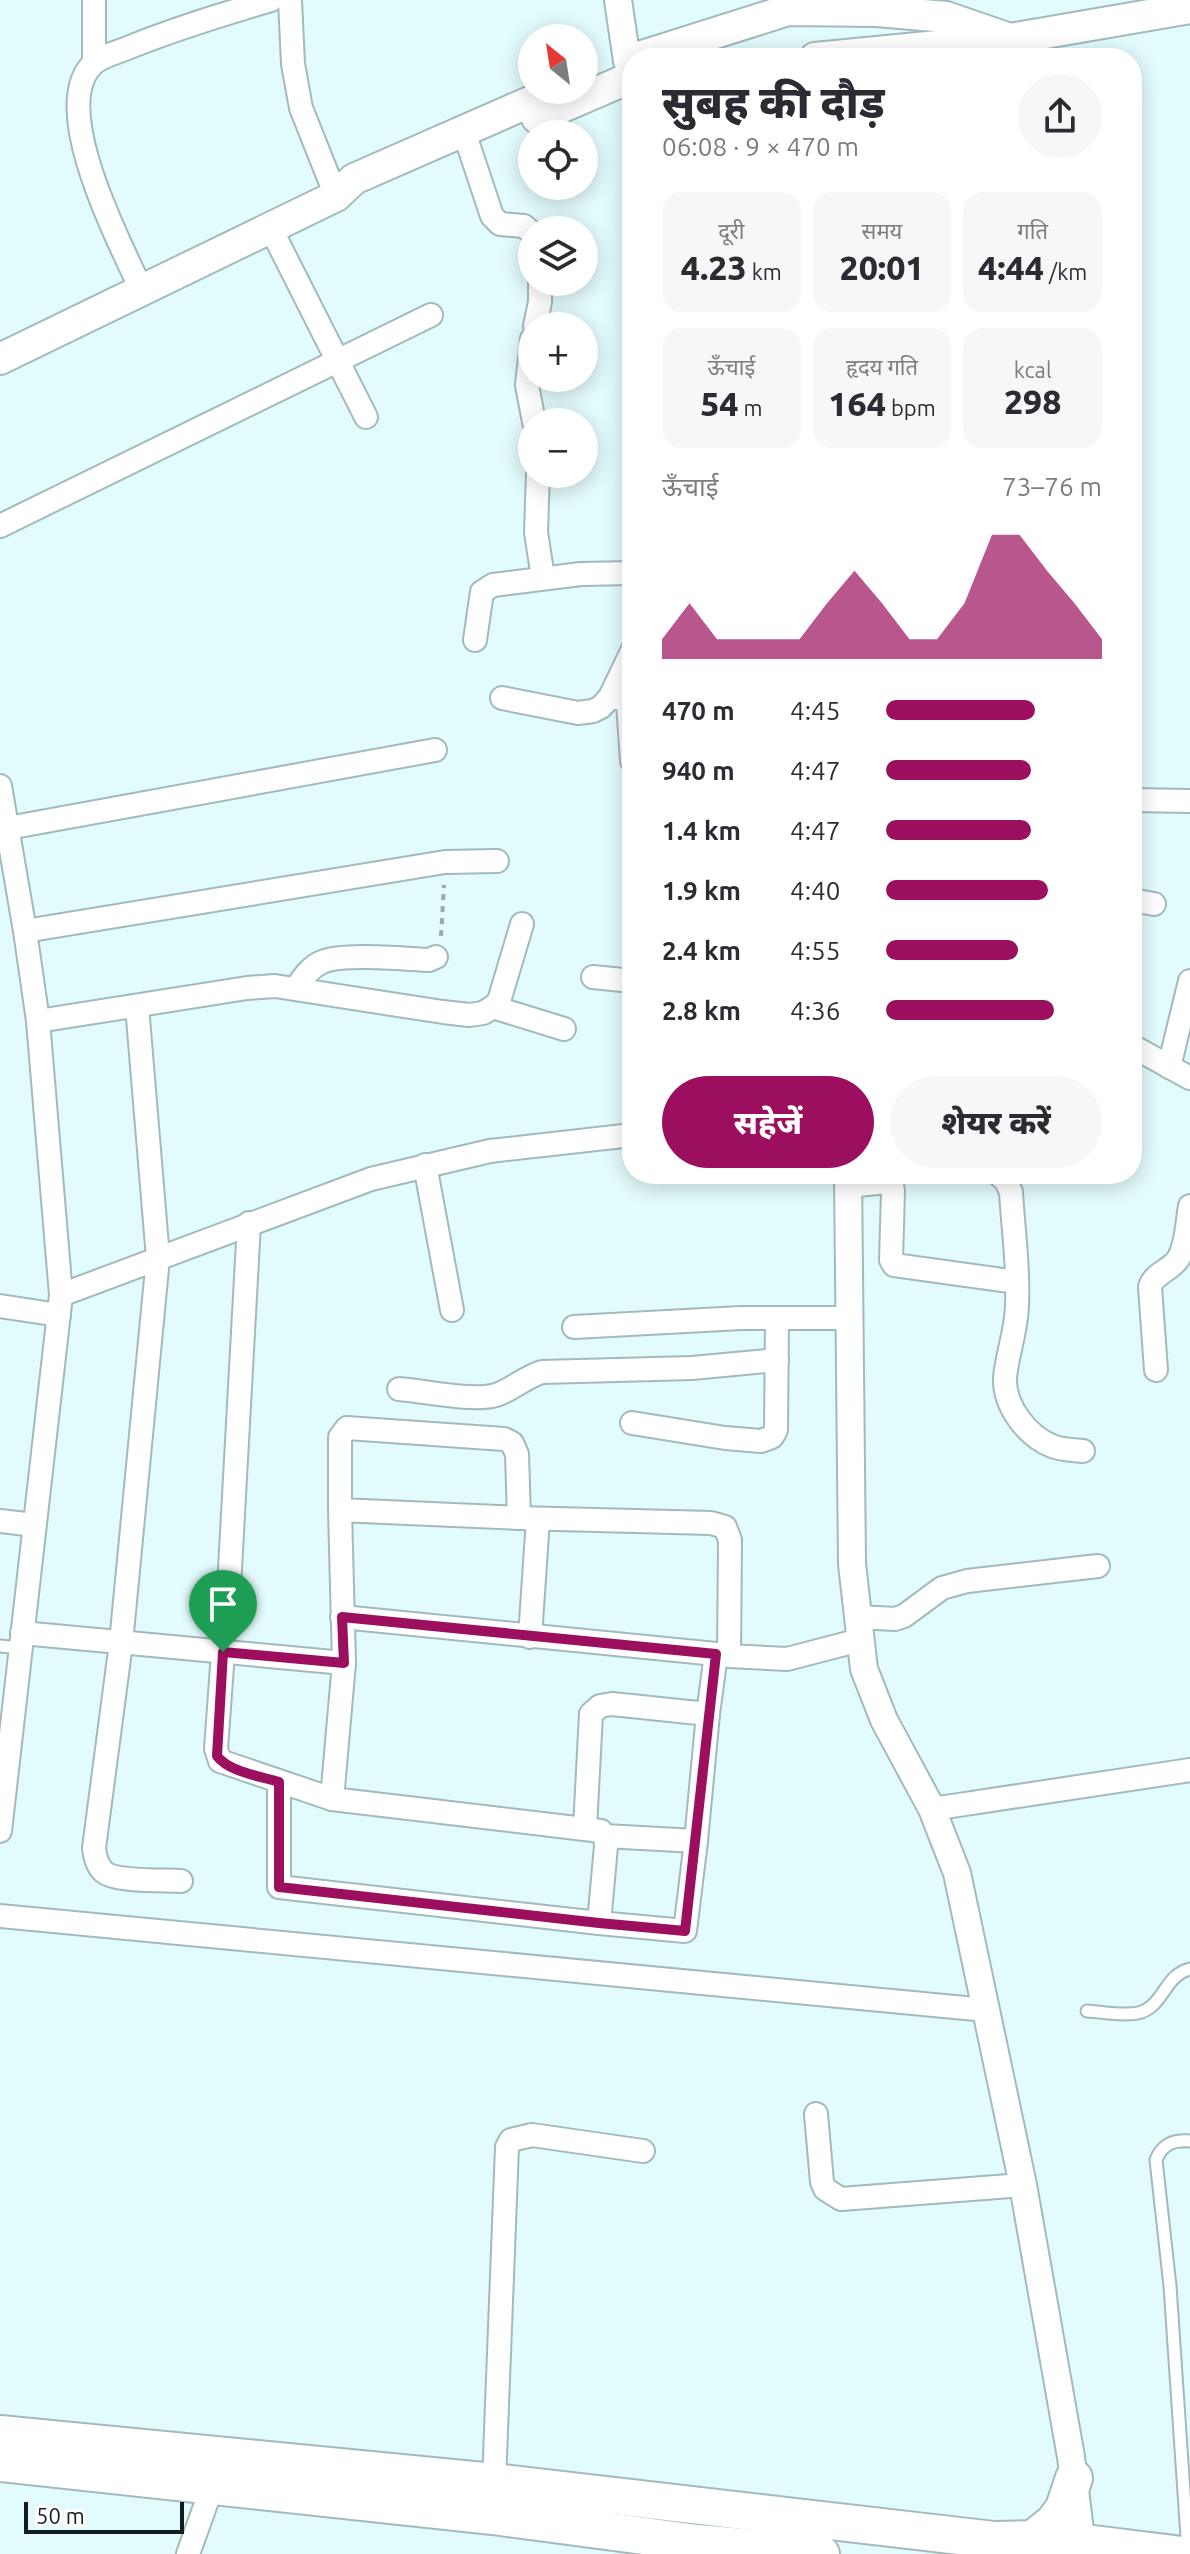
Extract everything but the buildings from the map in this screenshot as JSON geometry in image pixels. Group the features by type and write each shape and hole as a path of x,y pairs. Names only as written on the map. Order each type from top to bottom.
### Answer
{"highway":[{"path":"0,2434 216,2472 612,2514 994,2540 1033,2539 1054,2522 1064,2508 1074,2478"},
{"path":"0,2463 494,2482 556,2507"},
{"path":"612,2514 697,2543 821,2554"}],"main road":[{"path":"706,48 795,5 835,10 875,6 946,17 1010,39"},
{"path":"918,48 1010,39 1190,8"},
{"path":"828,48 835,10"},
{"path":"598,74 622,68"},
{"path":"336,196 360,197 622,71"},
{"path":"0,359 336,196 354,179 525,104"},
{"path":"1033,2539 1081,2539 1189,2552"}],"street":[{"path":"94,0 94,62"},
{"path":"141,289 96,191 80,130 79,89 85,75 94,62 179,26 271,0"},
{"path":"290,0 293,64 301,108 336,196"},
{"path":"618,0 628,48"},
{"path":"469,147 492,216 500,224 518,226"},
{"path":"270,227 366,417"},
{"path":"0,526 431,315"},
{"path":"538,488 537,545 543,578"},
{"path":"475,640 482,592 493,585 581,574 622,573"},
{"path":"502,698 578,713 593,711 610,697 622,672"},
{"path":"610,697 622,699"},
{"path":"8,828 435,750"},
{"path":"0,786 38,1021 60,1305 34,1525 14,1643 0,1831"},
{"path":"1142,800 1190,801"},
{"path":"25,931 445,862 497,861"},
{"path":"38,1021 275,986 469,1015 483,1013 499,1001 522,924"},
{"path":"296,988 307,972 337,958 429,960 436,957"},
{"path":"593,977 622,980"},
{"path":"1169,1067 1190,981"},
{"path":"137,1006 158,1258 121,1643 94,1848 101,1871 111,1877 181,1881"},
{"path":"493,1007 564,1029"},
{"path":"1142,1052 1190,1078"},
{"path":"0,1306 60,1305 158,1258 371,1179 490,1151 622,1136"},
{"path":"425,1165 452,1310"},
{"path":"848,1184 852,1564 864,1669 884,1720 932,1809 957,1873 1023,2185 1074,2478 1081,2539"},
{"path":"890,1184 891,1260 894,1265 1017,1282"},
{"path":"1007,1184 1011,1192 1017,1282 1016,1324 1005,1376 1009,1402 1025,1426 1040,1440 1052,1446 1083,1451"},
{"path":"1156,1370 1150,1287 1152,1280 1179,1258 1190,1206"},
{"path":"229,1587 249,1223"},
{"path":"632,1423 725,1438 768,1440 776,1430 777,1318"},
{"path":"574,1327 849,1318"},
{"path":"399,1389 481,1397 495,1395 542,1372 692,1368 777,1360"},
{"path":"332,1799 344,1663 340,1437 347,1428 504,1439 512,1443 517,1454 529,1518 530,1637"},
{"path":"279,1782 279,1887 685,1931 708,1714 722,1655 730,1540 725,1527 711,1523 340,1510"},
{"path":"0,1521 34,1525"},
{"path":"342,1617 787,1659 859,1629 904,1616 942,1588 967,1581 1098,1566"},
{"path":"14,1643 121,1643 344,1663"},
{"path":"223,1652 217,1756 228,1765 332,1799 595,1832 696,1841"},
{"path":"599,1923 591,1714 600,1706 612,1704 708,1714"},
{"path":"932,1809 1190,1770"},
{"path":"0,1916 986,2010"},
{"path":"816,2114 822,2182 825,2189 841,2199 1023,2185"},
{"path":"494,2482 507,2147 511,2140 532,2135 643,2151"},
{"path":"188,2554 216,2472"}],"lane":[{"path":"1087,2011 1138,2013 1159,1999 1175,1975 1190,1969"},
{"path":"1189,2552 1186,2456 1156,2160 1160,2150 1168,2144 1179,2140 1190,2141"}],"path":[{"path":"436,957 440,950 445,862"}],"route":[{"path":"342,1617 716,1654 685,1931 279,1887 279,1782 228,1765 217,1756 223,1652 344,1663 342,1617"}]}
